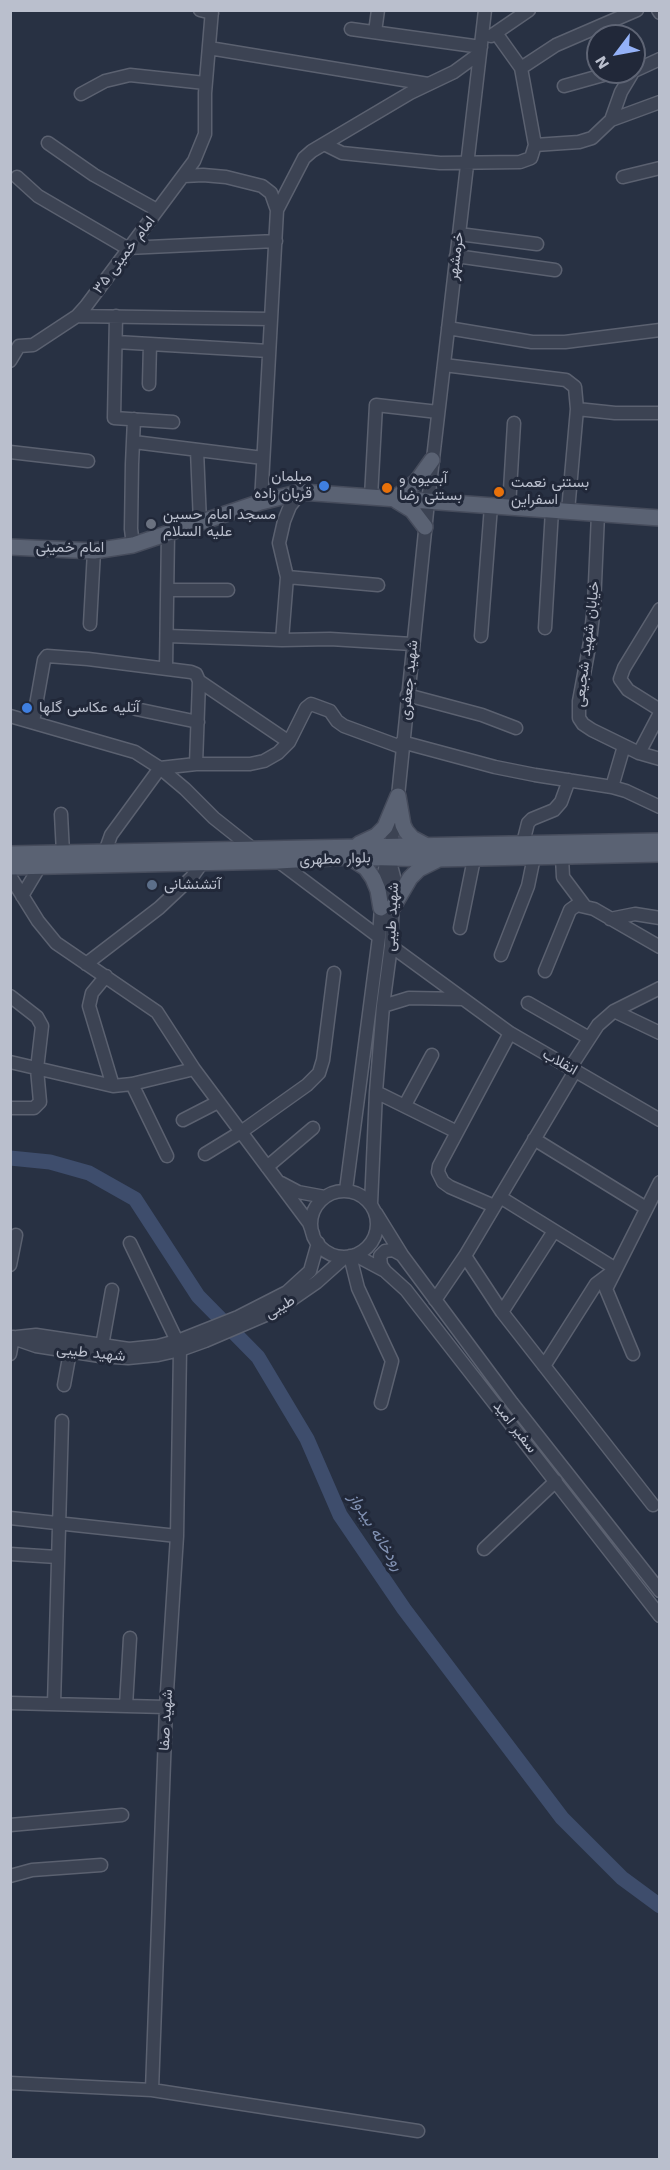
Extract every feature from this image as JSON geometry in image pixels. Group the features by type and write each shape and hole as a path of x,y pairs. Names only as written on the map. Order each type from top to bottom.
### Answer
{"main road":[{"path":"425,527 412,510 394,499 417,481 432,460"},
{"name":"امام خمینی","path":"10,547 94,551 133,545 261,502 300,492 660,518"},
{"path":"398,796 406,831 412,838 437,853 410,878 387,907 373,878 350,852 376,836 385,827 398,796"},
{"name":"بلوار مطهری","path":"10,867 253,849 437,853 523,843 660,841"},
{"name":"بلوار مطهری","path":"10,854 105,852 202,863 278,861 350,852"},
{"name":"بلوار مطهری","path":"437,853 474,859 660,854"}],"street":[{"path":"375,32 378,10"},
{"name":"خرمشهر","path":"428,502 485,10"},
{"path":"277,210 304,158 312,151 428,84 454,72 496,33 530,10"},
{"path":"521,68 556,45 637,10"},
{"name":"امام خمینی ۳۵","path":"10,361 19,346 33,345 76,316 86,306 127,248 184,176 200,148 205,134 206,119 208,11"},
{"path":"351,29 481,47"},
{"path":"324,144 342,153 440,163 531,158 535,145 521,68 496,33"},
{"path":"208,48 428,84"},
{"path":"81,94 105,81 130,75 205,83"},
{"path":"564,86 586,80"},
{"path":"611,120 626,84"},
{"path":"535,145 579,142 592,138 611,120 660,102"},
{"path":"48,143 94,175 158,210"},
{"path":"623,177 660,168"},
{"path":"184,176 226,177 262,186 271,193 277,210 261,502"},
{"path":"17,177 38,196 127,248 276,241"},
{"path":"459,234 537,244"},
{"path":"456,256 555,270"},
{"path":"76,316 271,319"},
{"path":"116,316 114,418 173,423"},
{"path":"448,328 532,342 565,342 660,330"},
{"path":"116,342 269,351"},
{"path":"149,384 150,344"},
{"path":"444,364 566,380 575,387 577,409 544,628"},
{"path":"371,497 376,405 438,412"},
{"path":"577,409 615,413 660,413"},
{"path":"133,545 131,529 132,464 135,419"},
{"path":"509,507 514,423"},
{"path":"134,441 263,458"},
{"path":"197,450 200,523"},
{"path":"10,452 88,461"},
{"path":"282,640 287,577 279,543 290,506 300,492"},
{"name":"شهید جعفری","path":"390,852 398,796 428,502"},
{"path":"481,636 491,506"},
{"name":"خیابان شهید شجیعی","path":"598,514 594,606 579,701 579,718 592,730 639,753 660,759"},
{"path":"166,668 168,533"},
{"path":"90,624 94,551"},
{"path":"287,577 378,585"},
{"path":"168,590 228,590"},
{"path":"639,753 660,712 628,690 620,679 624,668 660,609"},
{"path":"167,636 282,640 330,639 412,644"},
{"path":"33,722 44,660 47,656 191,672 196,674 199,681 196,764"},
{"path":"199,681 289,742"},
{"path":"407,695 482,715 516,728"},
{"path":"105,852 111,835 160,768 196,764 250,764 264,761 278,753 289,742 308,705 330,711 340,724 402,744 495,767 612,787 660,807"},
{"path":"136,709 198,722"},
{"path":"10,716 135,752 160,768 214,818 253,849"},
{"path":"612,787 624,746"},
{"path":"523,843 528,823 554,810 561,802 569,780"},
{"path":"62,814 63,853"},
{"name":"شهید طیبی","path":"374,1209 372,1147 383,1006 391,946 382,876 390,852"},
{"path":"562,856 562,877 584,905 660,947"},
{"path":"501,955 528,886 534,857"},
{"path":"460,928 474,859"},
{"path":"278,861 379,937"},
{"path":"86,964 159,908 192,877 202,863"},
{"path":"22,896 40,866"},
{"path":"10,876 56,943 157,1012 194,1069 309,1223 316,1239 325,1251 350,1256 364,1250 371,1243 378,1224 374,1209 355,1192 346,1190 325,1197 313,1214 311,1224 316,1239"},
{"path":"545,971 570,910 573,906 584,905"},
{"name":"شهید طیبی","path":"346,1190 379,937 387,907"},
{"path":"610,919 635,914 660,918"},
{"name":"انقلاب","path":"391,946 510,1034 659,1118"},
{"path":"205,1154 241,1132 319,1073 334,973"},
{"path":"106,976 92,993 88,1006 113,1086"},
{"path":"435,1300 465,1256 598,1025 614,1011 658,990"},
{"path":"10,996 37,1017 42,1026 37,1069 41,1098 38,1106 10,1108"},
{"path":"383,1006 409,998 463,999"},
{"path":"528,1003 589,1038"},
{"path":"614,1011 660,1033"},
{"path":"510,1034 439,1166 439,1177 450,1186 497,1202 554,1231 616,1269"},
{"path":"405,1105 432,1055"},
{"path":"10,1062 113,1086 132,1084 194,1069"},
{"path":"132,1084 167,1156"},
{"path":"376,1092 457,1132"},
{"path":"183,1120 218,1102"},
{"path":"267,1167 313,1128"},
{"path":"534,1139 646,1208"},
{"path":"351,1148 362,1154 368,1152 372,1147"},
{"path":"278,1182 298,1192 325,1197"},
{"path":"633,1354 606,1289 660,1182"},
{"name":"سفیر امید","path":"374,1209 402,1254 512,1403 660,1591"},
{"path":"502,1311 554,1231"},
{"path":"10,1265 16,1235"},
{"name":"طیبی","path":"240,1322 301,1281 310,1271 316,1239"},
{"path":"130,1243 178,1345"},
{"path":"385,1272 380,1256 386,1251 393,1250 402,1254"},
{"path":"350,1256 358,1287 392,1361 381,1403"},
{"name":"سفیر امید","path":"350,1256 385,1272 406,1290 660,1616"},
{"name":"طیبی","path":"204,1336 275,1311 300,1295 350,1256"},
{"path":"465,1256 502,1311 653,1505"},
{"path":"544,1366 596,1284 616,1269"},
{"path":"102,1346 112,1290"},
{"name":"شهید طیبی","path":"12,1337 36,1335 129,1349 178,1345"},
{"name":"شهید طیبی","path":"12,1337 36,1346 128,1358 158,1355 204,1336"},
{"path":"10,1354 12,1337"},
{"name":"شهید صفا","path":"152,2090 166,1707 177,1536 178,1345"},
{"path":"64,1384 70,1352"},
{"path":"54,1704 57,1523 62,1421"},
{"path":"484,1549 556,1481"},
{"path":"10,1518 177,1536"},
{"path":"10,1554 57,1557"},
{"path":"126,1706 130,1638"},
{"path":"10,1702 166,1707"},
{"path":"10,1825 122,1815"},
{"path":"10,1876 32,1870 101,1865"},
{"path":"10,2083 152,2090 418,2131"}],"waterway":[{"name":"رودخانه بیدواز","path":"10,1158 50,1162 89,1173 135,1199 198,1296 258,1357 307,1439 340,1515 404,1609 562,1818 622,1878 660,1906"}],"place":[{"name":"مبلمان قربان زاده","path":"324,486"},
{"name":"آبمیوه و بستنی رضا","path":"387,488"},
{"name":"بستنی نعمت اسفراین","path":"499,492"},
{"name":"مسجد امام حسین علیه السلام","path":"151,524"},
{"name":"آتلیه عکاسی گلها","path":"27,708"},
{"name":"آتشنشانی","path":"152,885"}]}
